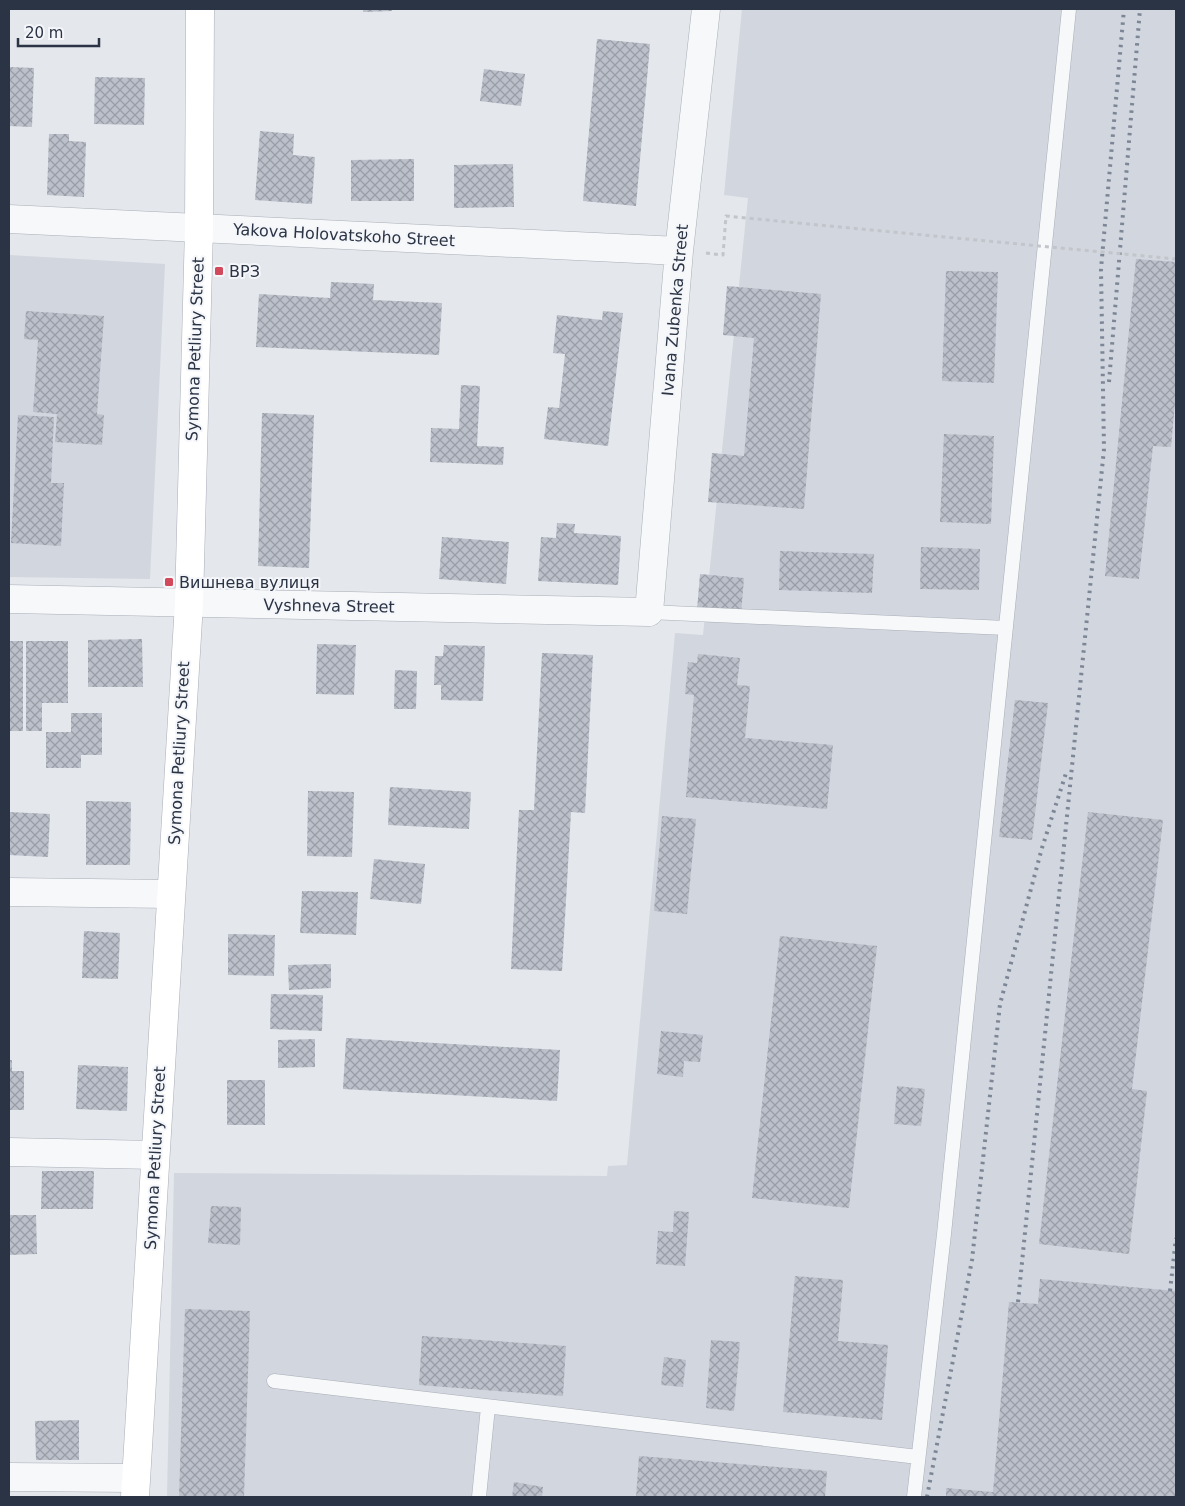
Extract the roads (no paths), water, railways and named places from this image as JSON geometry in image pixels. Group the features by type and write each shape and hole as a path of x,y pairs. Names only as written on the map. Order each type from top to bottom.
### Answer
{"main road":[{"name":"Symona Petliury Street","path":"135,1488 188,603 199,228 200,9"}],"street":[{"name":"Ivana Zubenka Street","path":"649,612 679,251 706,9"},
{"name":"Yakova Holovatskoho Street","path":"9,219 679,251"},
{"name":"Vyshneva Street","path":"9,599 649,612"},
{"path":"9,892 171,894"},
{"path":"9,1152 155,1155"},
{"path":"9,1477 135,1488"}],"lane":[{"path":"914,1497 944,1234 1069,9"},
{"path":"649,612 1006,628"},
{"path":"274,1381 918,1457"},
{"path":"479,1497 488,1406"}],"railway":[{"path":"1018,1302 1104,449 1101,269 1124,9"},
{"path":"1109,382 1140,9"},
{"path":"927,1497 972,1260 1000,1004 1042,848 1067,770"},
{"path":"1170,1291 1176,1238"}],"place":[{"name":"ВРЗ","path":"219,271"},
{"name":"Вишнева вулиця","path":"169,582"}]}
